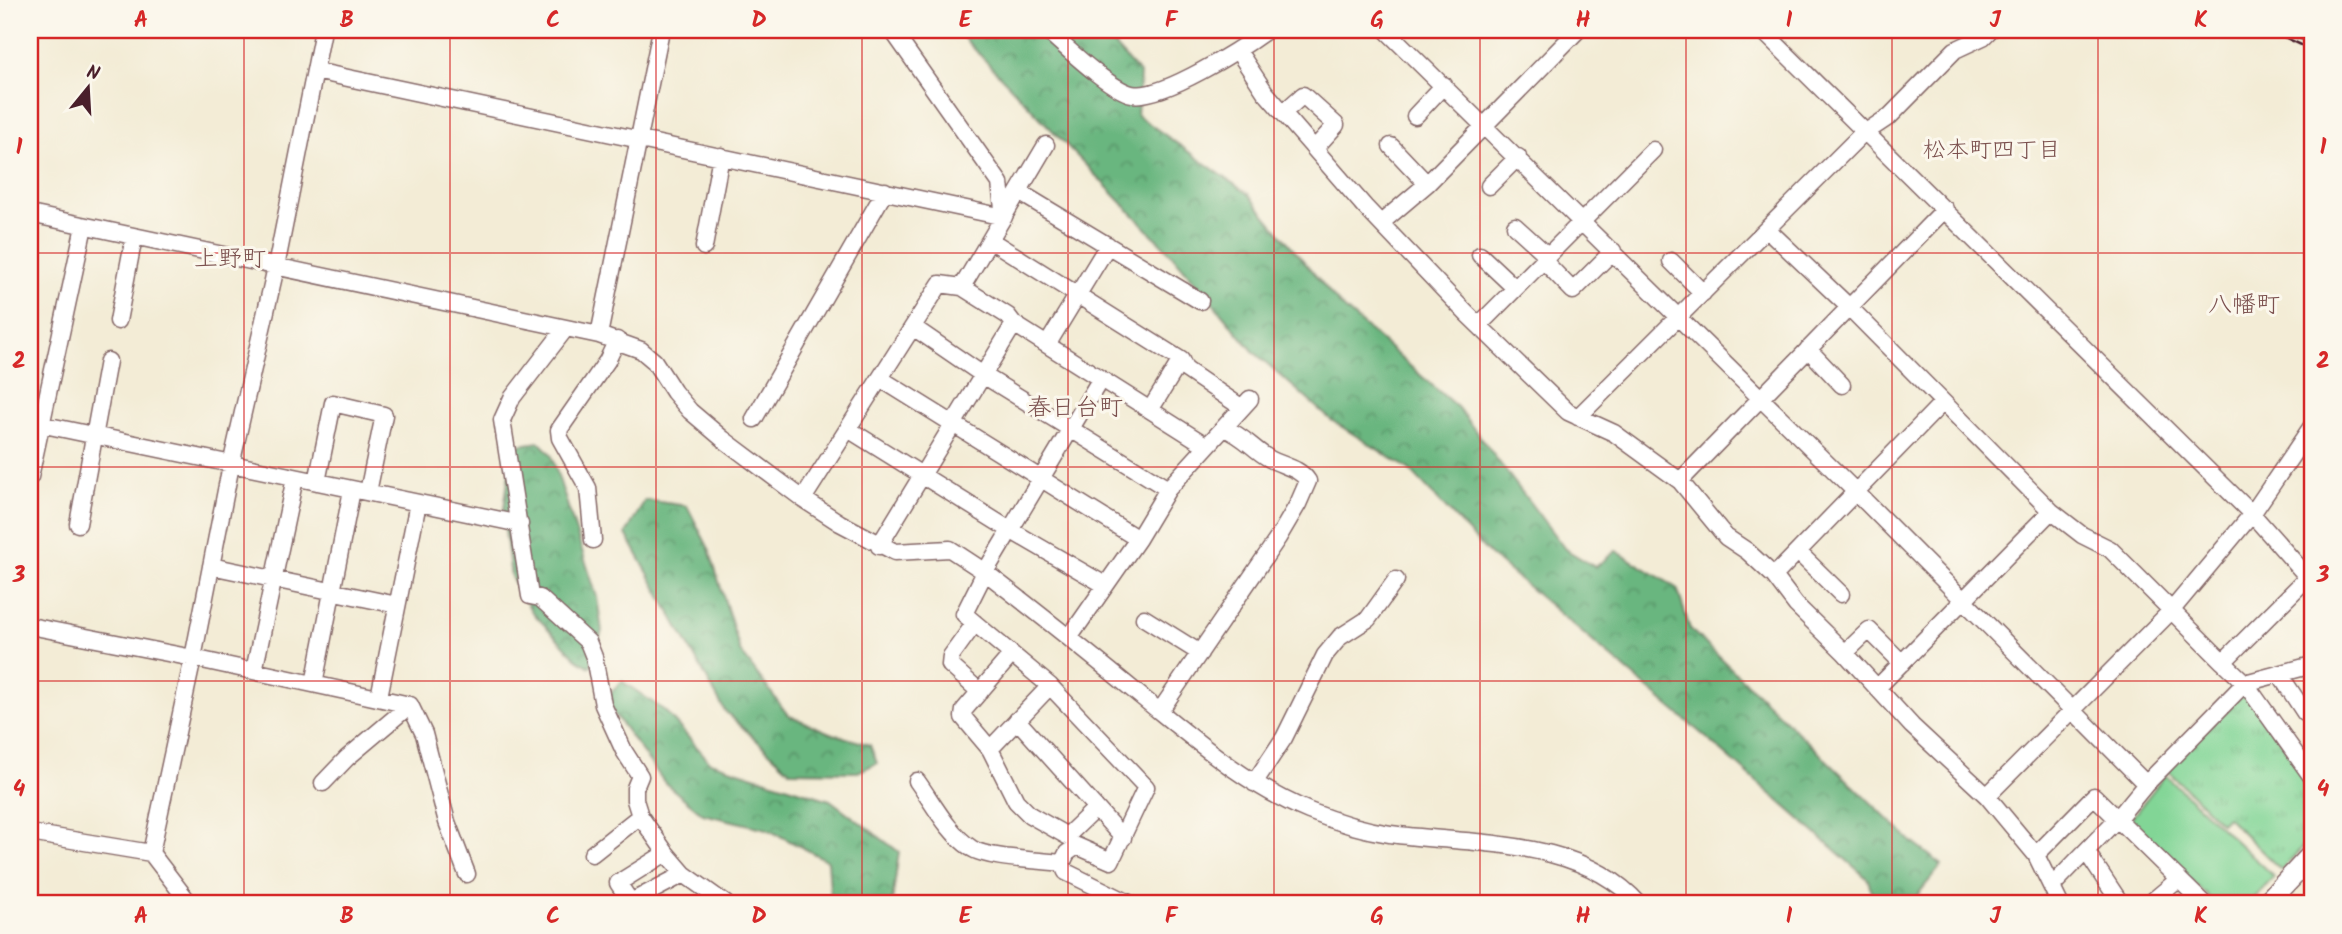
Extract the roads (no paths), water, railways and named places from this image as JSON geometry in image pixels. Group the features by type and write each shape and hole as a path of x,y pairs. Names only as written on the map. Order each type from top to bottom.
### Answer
{"highway":[{"path":"2266,904 2312,855"}],"street":[{"path":"150,853 231,465 276,267 323,30"},
{"path":"599,335 661,30"},
{"path":"892,30 1000,183 1004,216"},
{"path":"1046,30 1110,83 1133,94 1160,90 1238,51 1267,30"},
{"path":"1386,30 1856,492 2146,784"},
{"path":"1381,223 1427,184 1578,30"},
{"path":"1762,30 2252,514 2310,579 2224,662"},
{"path":"1578,417 1865,132 1890,117 1955,50 1983,37 1990,30"},
{"path":"2300,30 2312,34"},
{"path":"1238,51 1265,92 1381,223 1479,325 1568,412 1614,433 1680,481 1726,537 1747,551 1774,576 1796,605 1935,749 1987,796 2036,855 2060,904"},
{"path":"315,71 1004,216"},
{"path":"1415,116 1444,85"},
{"path":"1284,112 1303,95 1336,125 1316,147"},
{"path":"962,287 1046,145"},
{"path":"1391,146 1427,184"},
{"path":"1479,325 1653,150"},
{"path":"704,247 721,156"},
{"path":"1489,186 1518,157"},
{"path":"754,419 885,191"},
{"path":"1020,192 1200,301"},
{"path":"1680,481 1945,209"},
{"path":"30,214 599,335 641,350 654,361 690,411 803,499 895,552 950,549 985,572 1254,783 1308,810 1344,823 1387,833 1531,850 1572,861 1612,879 1639,904"},
{"path":"30,477 35,423 84,226"},
{"path":"1515,226 1573,291 1613,251"},
{"path":"1767,229 1848,306 2051,511 2082,535 2110,549 2245,683 2312,777"},
{"path":"118,321 134,237"},
{"path":"990,240 1181,360 1185,369 1245,403 1168,489 1138,539 1069,638"},
{"path":"1047,345 1108,245"},
{"path":"1480,255 1515,288"},
{"path":"1671,261 1703,293"},
{"path":"803,499 940,284 962,287 1100,380 1207,446"},
{"path":"879,545 1014,324"},
{"path":"913,327 983,375 1168,489"},
{"path":"566,328 512,398 502,420 530,596 540,598 588,642 594,657 603,705 624,751 640,776 635,788 635,800 640,816 684,874 726,904"},
{"path":"593,540 587,488 560,438 559,430 607,361 617,340"},
{"path":"1808,349 1842,385"},
{"path":"1150,411 1181,360"},
{"path":"78,524 108,361"},
{"path":"881,379 1138,539"},
{"path":"1062,863 1067,853 1077,846 1111,861 1146,787 1050,686 964,614 985,572 1100,380"},
{"path":"1774,576 1943,402"},
{"path":"314,684 333,591 384,415 332,403 317,482"},
{"path":"35,423 520,524"},
{"path":"1987,796 2172,610 2252,514 2312,426"},
{"path":"1160,711 1278,538 1308,481 1303,474 1268,458 1241,435 1224,428"},
{"path":"848,429 1010,530 1105,585"},
{"path":"254,671 295,478"},
{"path":"379,697 418,503"},
{"path":"1877,688 2051,511"},
{"path":"1798,552 1841,594"},
{"path":"211,566 397,605"},
{"path":"1254,783 1284,738 1325,655 1340,637 1368,619 1396,580"},
{"path":"1144,618 1200,653"},
{"path":"975,623 951,656 950,665 980,692"},
{"path":"30,626 193,657 410,705 424,734 447,821 467,874"},
{"path":"1845,653 1869,630 1902,663"},
{"path":"1012,654 964,710 964,717 990,749 1016,801 1030,815 1067,836 1096,808"},
{"path":"2053,886 2118,818 2146,784 2245,683 2312,664"},
{"path":"2280,675 2305,713"},
{"path":"990,749 1050,686"},
{"path":"323,782 410,705"},
{"path":"1017,720 1123,838"},
{"path":"916,781 953,833 973,850 995,856 1062,863"},
{"path":"2036,855 2094,796 2204,904"},
{"path":"592,854 640,816"},
{"path":"30,833 150,853 190,904"},
{"path":"2086,851 2121,904"},
{"path":"666,853 618,883 630,904 684,874"},
{"path":"1062,863 1066,872 1131,904"},
{"path":"2148,904 2179,879"}],"railway":[{"path":"2269,30 2312,50"}],"district":[{"name":"松本町四丁目","path":"1992,151"},
{"name":"上野町","path":"230,259"},
{"name":"八幡町","path":"2244,305"},
{"name":"春日台町","path":"1075,408"}]}
